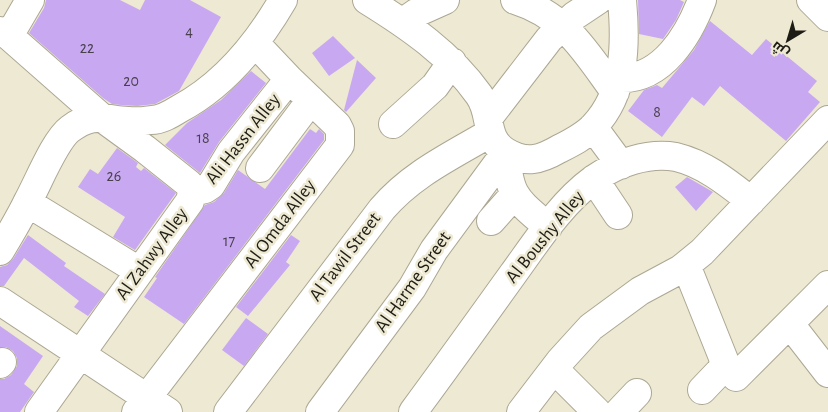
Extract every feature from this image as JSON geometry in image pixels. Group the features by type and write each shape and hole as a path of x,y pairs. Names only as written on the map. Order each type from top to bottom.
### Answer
{"street":[{"path":"4,34 30,0"},
{"path":"0,251 28,203 54,150 68,130 82,121 101,117 128,121 154,120 167,116 195,101 223,77 255,44 283,0"},
{"path":"367,0 402,22 452,62 480,96 495,134 514,195 548,227"},
{"path":"402,22 416,12 445,0"},
{"path":"515,0 544,12 563,26 617,85"},
{"name":"Al Tawil Street","path":"228,412 395,194 420,174 495,134 549,39 598,0"},
{"path":"495,134 529,160 538,160 570,144 593,128 602,117 617,85 624,56 625,26 622,0"},
{"path":"617,85 660,66 672,53 690,26 702,0"},
{"path":"811,0 828,17"},
{"name":"Al Zahwy Alley","path":"4,34 101,117 189,184 192,192 190,201 39,412"},
{"name":"Al Omda Alley","path":"150,407 340,145 338,125 289,80 255,44"},
{"path":"393,124 435,86 452,62"},
{"name":"Ali Hassn Alley","path":"192,192 205,189 211,184 231,152 289,80"},
{"path":"260,168 311,100"},
{"path":"520,412 554,369 591,328 617,306 686,265 708,246 828,120"},
{"path":"593,128 621,164"},
{"name":"Al Harme Street","path":"320,412 412,288 495,134"},
{"name":"Al Boushy Alley","path":"413,412 548,227 572,199 594,179 621,164 647,156 675,157 694,163 714,173 751,200"},
{"path":"594,179 618,215"},
{"path":"491,221 514,195"},
{"path":"28,203 139,271"},
{"path":"686,265 724,360 722,369 702,390"},
{"path":"736,377 828,286"},
{"path":"1,304 79,354 150,407"},
{"path":"790,324 828,373"},
{"path":"554,369 597,412"}],"building":[{"path":"46,0 120,0 140,10 145,0 190,0 221,17 179,91 155,104 121,105 112,104 103,98 29,33 44,8"},
{"path":"638,0 680,0 684,2 676,20 663,39 639,34"},
{"path":"710,21 752,55 766,39 817,81 808,92 820,102 786,141 720,86 704,106 692,97 662,137 628,111 644,90 657,85 662,88 694,50"},
{"path":"333,36 355,58 329,76 312,53"},
{"path":"357,60 376,78 346,112 344,110"},
{"path":"251,71 266,83 219,142 200,173 165,145 187,123 221,100"},
{"path":"310,129 316,133 319,129 324,134 324,140 184,324 144,297 157,278 155,277 205,205 214,202 224,193 238,170 265,189"},
{"path":"117,148 138,163 136,167 141,171 144,168 176,193 135,250 113,237 125,217 78,187 90,169 98,174"},
{"path":"687,177 713,192 696,211 675,187"},
{"path":"28,235 66,263 64,266 105,294 88,316 74,307 79,301 24,258 4,286 0,286 0,267 7,265 13,259"},
{"path":"291,235 300,241 286,262 290,265 248,316 236,307"},
{"path":"246,318 268,334 244,366 222,350"},
{"path":"0,326 43,356 24,384 34,392 20,412 0,412 0,379 11,375 17,366 17,358 13,351 6,347 0,347"}]}
